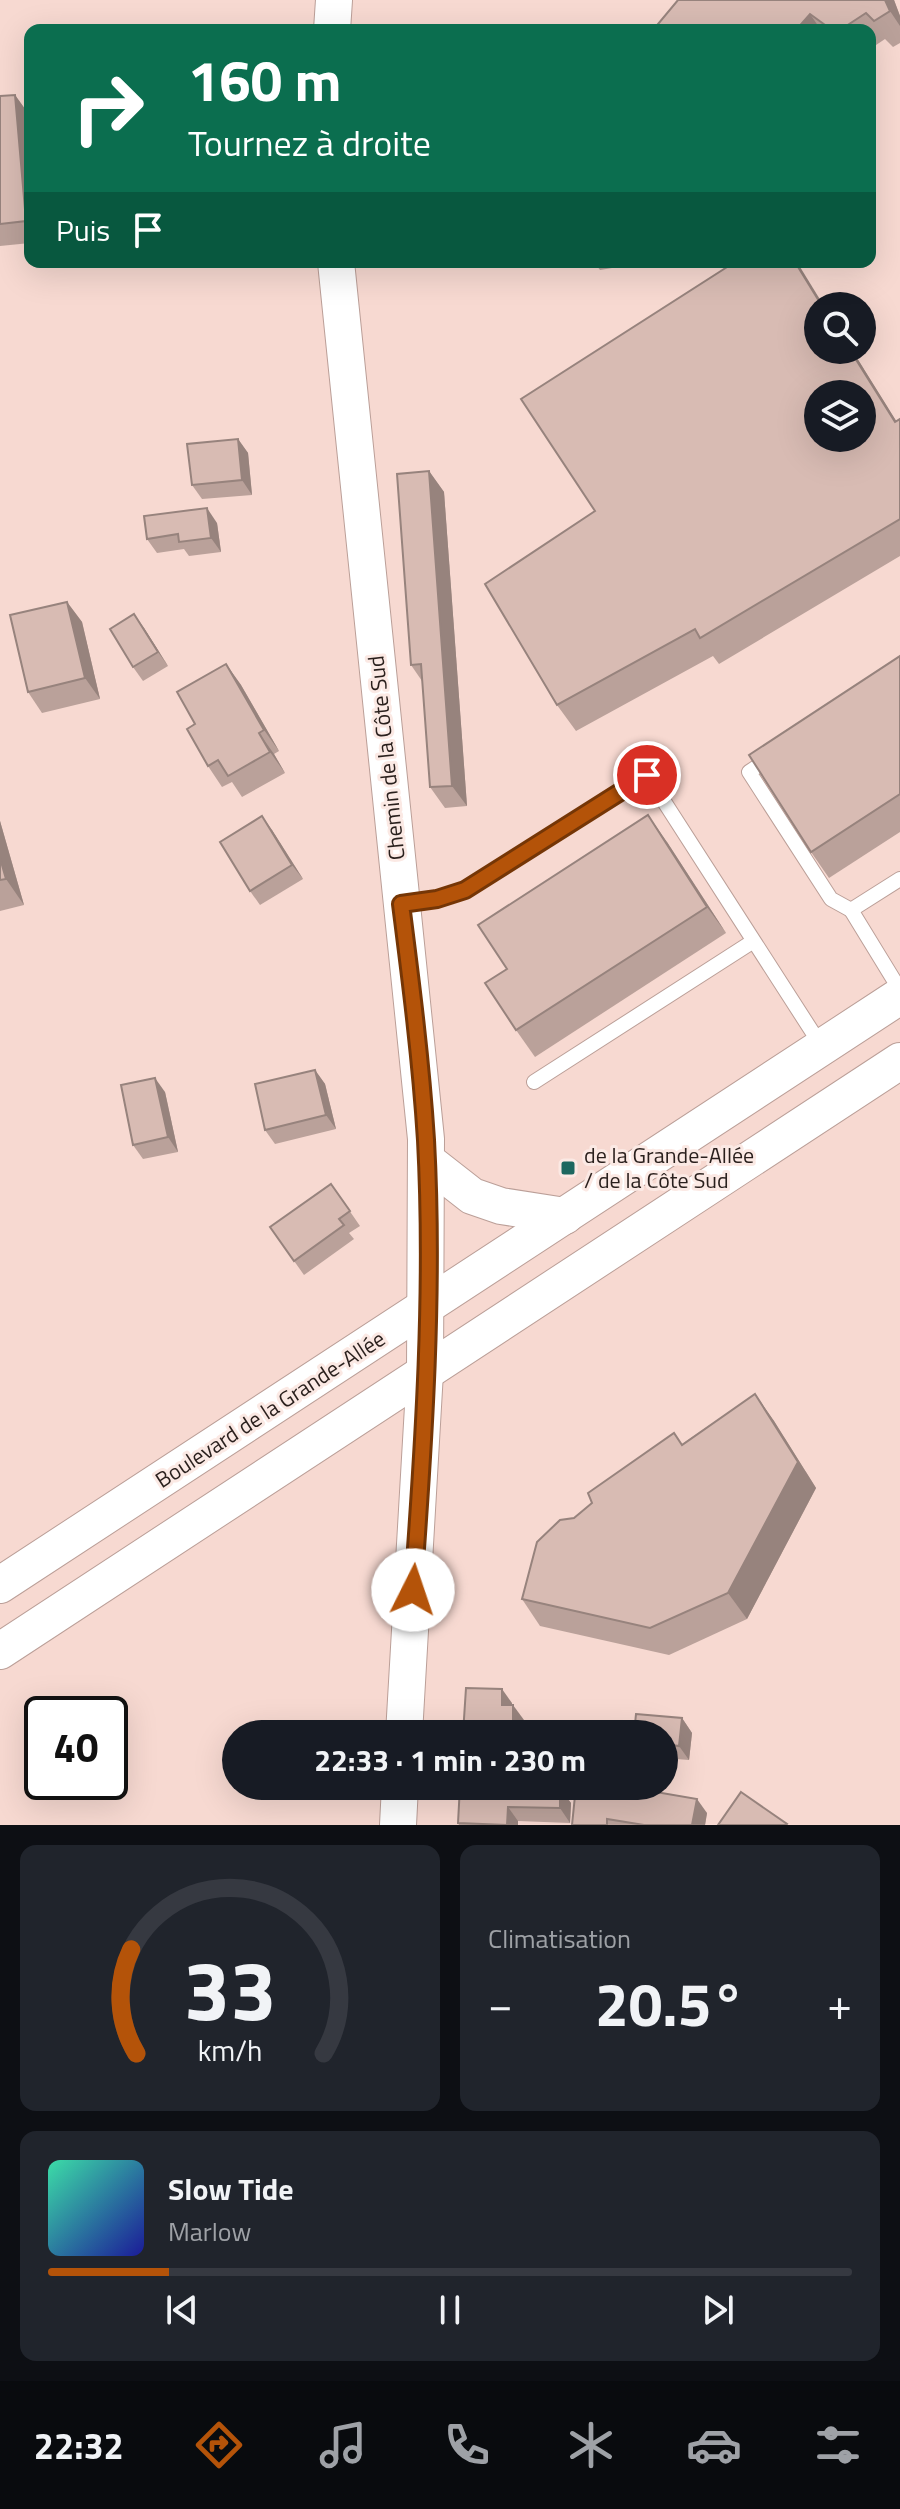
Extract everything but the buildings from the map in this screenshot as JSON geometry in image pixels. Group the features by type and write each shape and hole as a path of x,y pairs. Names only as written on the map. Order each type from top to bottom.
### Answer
{"street":[{"path":"332,24 334,0"},
{"name":"Chemin de la Côte Sud","path":"337,268 420,1068 426,1160 425,1372 405,1720"},
{"name":"Boulevard de la Grande-Allée","path":"0,1585 427,1308 900,993"},
{"path":"0,1651 900,1061"},
{"path":"426,1160 472,1196 501,1206 565,1216"},
{"path":"398,1825 399,1800"}],"lane":[{"path":"787,747 749,772 831,899 851,910 900,993"},
{"path":"401,904 437,899 465,890 647,775 822,1047"},
{"path":"851,910 900,879"},
{"path":"534,1082 752,942"}],"place":[{"name":"de la Grande-Allée / de la Côte Sud","path":"568,1168"}],"route":[{"path":"413,1590 428,1275 426,1160 420,1068 401,904 437,899 465,890 647,775"}]}
